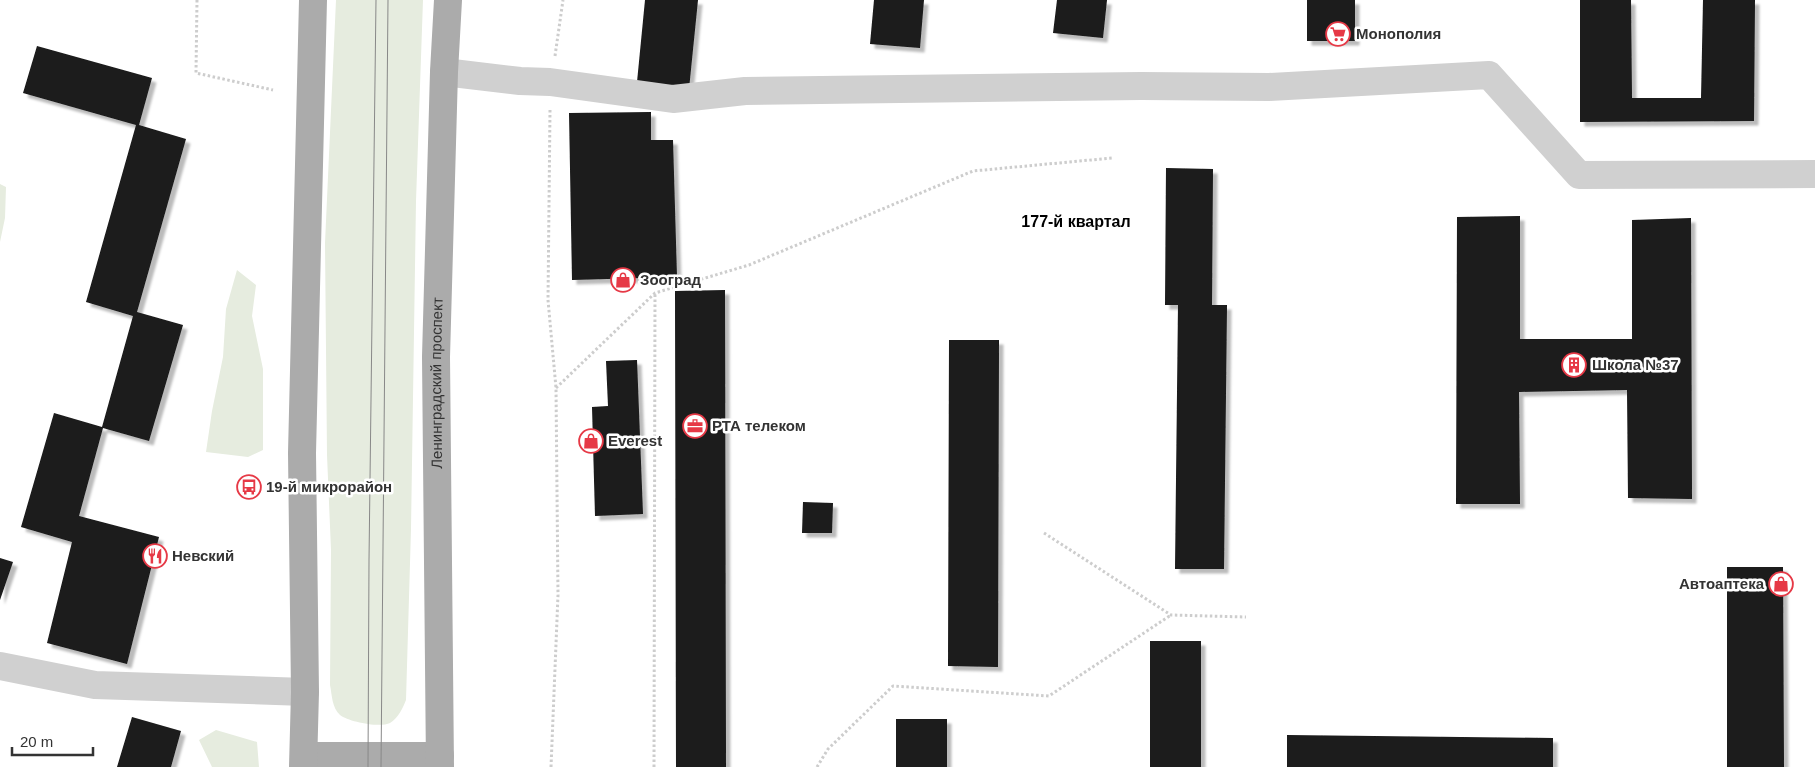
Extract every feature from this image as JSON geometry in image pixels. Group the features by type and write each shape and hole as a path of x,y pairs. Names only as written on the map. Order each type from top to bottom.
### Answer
{"main road":[{"path":"313,0 302,453 304,761 440,762"},
{"name":"Ленинградский проспект","path":"440,762 436,357 444,72 448,0"}],"street":[{"path":"444,72 520,81 550,82 673,99 745,91 1141,86 1269,87 1489,75 1579,175 1815,174"},
{"path":"0,666 95,685 305,692"}],"path":[{"path":"197,0 196,73 273,90"},
{"path":"551,767 558,595 556,388 548,300 550,82 559,36 563,0"},
{"path":"556,388 656,293 749,266 974,171 1112,158"},
{"path":"654,767 656,293"},
{"path":"1044,533 1171,615 1246,617"},
{"path":"817,767 828,749 893,686 1049,696 1171,615"}],"shaded area":[{"path":"336,0 423,0 416,201 411,529 406,700 400,713 393,721 379,725 357,722 340,715 334,705 330,685 331,550 327,455 325,243"},
{"path":"0,184 6,187 5,218 0,242"},
{"path":"237,270 256,285 252,316 263,369 263,450 248,457 206,452 223,357 226,309"},
{"path":"216,730 257,742 259,767 212,767 199,740"}],"building":[{"path":"645,0 698,0 689,89 637,82"},
{"path":"874,0 924,0 920,48 870,44"},
{"path":"1057,0 1107,0 1103,38 1053,33"},
{"path":"1307,0 1355,0 1355,41 1307,41"},
{"path":"1580,0 1631,0 1632,98 1701,98 1703,0 1755,0 1754,121 1580,122"},
{"path":"37,46 152,78 139,125 186,139 137,312 183,325 149,441 103,428 79,516 159,537 127,664 47,643 72,542 21,527 54,413 102,427 133,316 86,302 136,125 23,93"},
{"path":"651,112 651,140 673,140 677,277 572,280 569,113"},
{"path":"1166,168 1213,169 1212,305 1227,305 1224,569 1175,569 1178,305 1165,305"},
{"name":"Школа №37","path":"1520,216 1520,339 1632,339 1632,220 1691,218 1692,499 1628,498 1627,390 1519,392 1520,504 1456,504 1457,217"},
{"path":"725,290 726,767 676,767 675,291"},
{"path":"949,340 999,340 998,667 948,666"},
{"path":"637,360 643,514 595,516 592,407 608,406 606,361"},
{"path":"803,502 833,503 832,533 802,533"},
{"path":"0,558 13,562 0,600"},
{"path":"1727,567 1783,567 1784,767 1727,767"},
{"path":"1150,641 1201,641 1201,767 1150,767"},
{"path":"132,717 181,731 171,767 117,767"},
{"path":"896,719 947,719 947,767 896,767"},
{"path":"1287,735 1553,738 1553,767 1287,767"}],"tram line":[{"path":"368,767 376,0"},
{"path":"381,767 388,0"}],"place":[{"name":"Монополия","path":"1338,34"},
{"name":"Зооград","path":"623,280"},
{"name":"Школа №37","path":"1574,365"},
{"name":"РТА телеком","path":"695,426"},
{"name":"Everest","path":"591,441"},
{"name":"19-й микрорайон","path":"249,487"},
{"name":"Невский","path":"155,556"},
{"name":"Автоаптека","path":"1781,584"}],"district":[{"name":"177-й квартал","path":"1076,221"}]}
